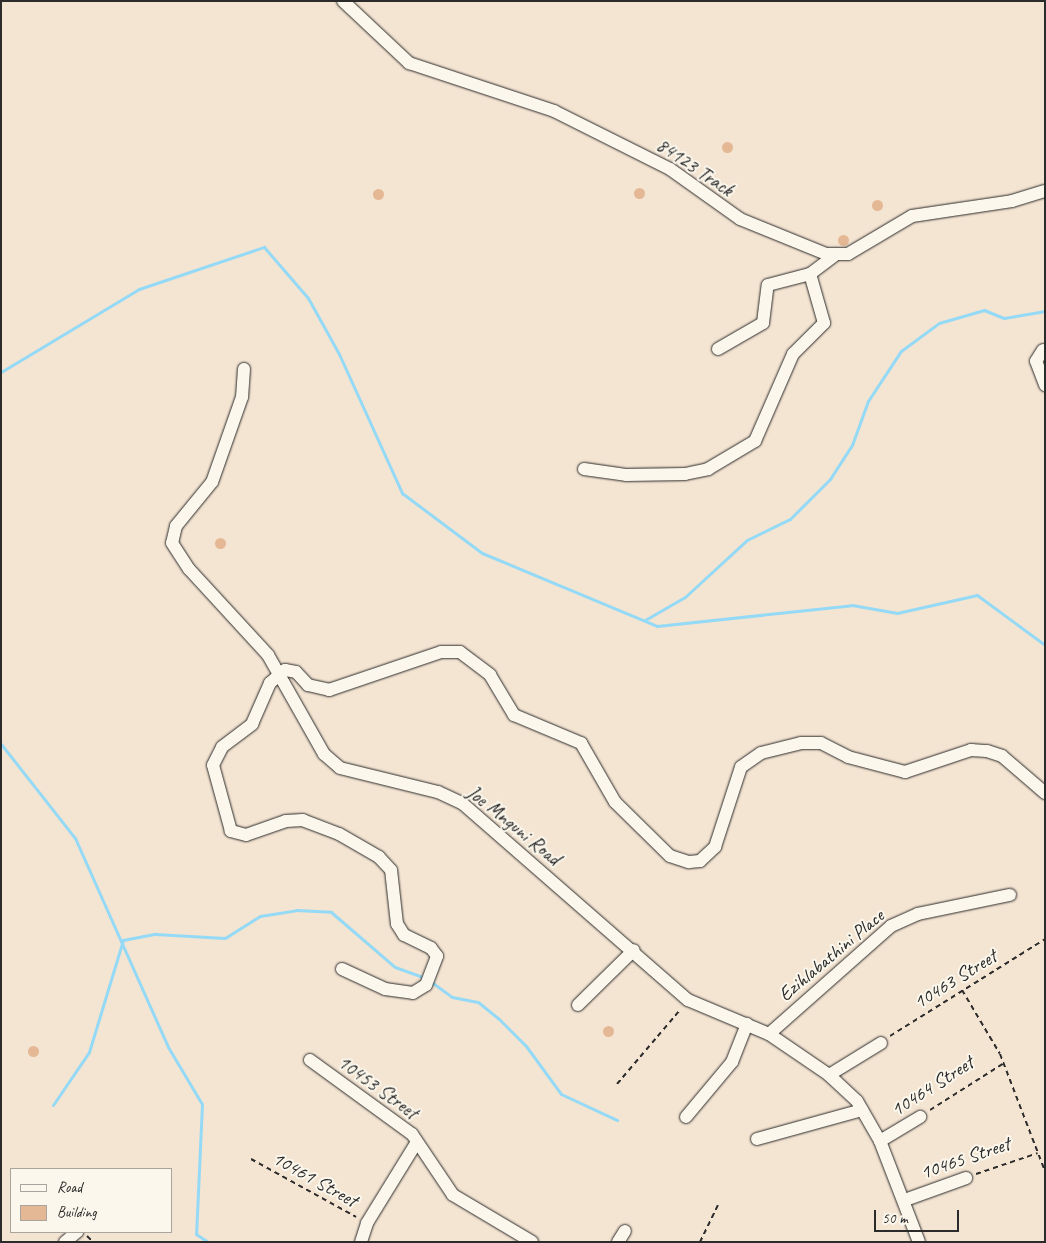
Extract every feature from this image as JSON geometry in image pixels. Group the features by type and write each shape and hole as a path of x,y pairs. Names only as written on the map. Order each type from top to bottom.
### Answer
{"street":[{"name":"84123 Track","path":"343,1 409,63 554,111 670,169 740,220 834,256"},
{"path":"718,349 763,323 768,285 810,274 834,256 848,254 912,216 1012,201 1045,191"},
{"path":"584,469 626,475 685,474 708,469 755,440 793,354 824,323 810,274"},
{"path":"1043,350 1036,361 1045,385"},
{"name":"Joe Mnguni Road","path":"244,370 242,398 212,482 176,526 172,543 176,554 279,672 313,738 332,763 348,771 438,792 462,803 634,950 688,1000 769,1034 829,1075 862,1110 880,1142 905,1200 916,1241"},
{"path":"342,969 385,989 413,993 426,985 436,956 431,948 404,935 397,924 391,870 379,857 339,834 296,819 246,835 231,831 213,764 222,747 258,716 279,672 296,672 308,685 329,690 441,652 460,652 490,675 514,715 581,743 615,802 670,856 689,862 700,861 715,847 741,767 750,758 800,743 821,743 848,757 905,772 971,750 987,751 1002,756 1045,793"},
{"name":"Ezihlabathini Place","path":"769,1034 891,926 918,914 1010,895"},
{"path":"578,1005 634,950"},
{"path":"686,1116 732,1062 747,1024"},
{"path":"829,1075 880,1043"},
{"name":"10453 Street","path":"310,1060 412,1134 415,1145 453,1195 524,1240"},
{"path":"757,1139 862,1110"},
{"name":"10464 Street","path":"880,1142 920,1117"},
{"path":"361,1242 367,1223 415,1145"},
{"name":"10465 Street","path":"905,1200 966,1178"},
{"path":"65,1242 75,1233"}],"path":[{"name":"10463 Street","path":"880,1043 1045,939"},
{"path":"962,990 1004,1063 1045,1171"},
{"path":"617,1084 688,1000"},
{"name":"10464 Street","path":"920,1117 1004,1063"},
{"name":"10465 Street","path":"966,1178 1038,1153"},
{"name":"10461 Street","path":"250,1159 367,1223"},
{"path":"700,1242 718,1205"}],"building":[{"path":"727,141 733,147 727,153 721,147"},
{"path":"639,187 645,193 639,199 633,193"},
{"path":"378,188 384,194 378,200 372,194"},
{"path":"877,199 883,205 877,211 871,205"},
{"path":"843,234 849,240 843,246 837,240"},
{"path":"220,537 226,543 220,549 214,543"},
{"path":"608,1025 614,1031 608,1037 602,1031"},
{"path":"33,1045 39,1051 33,1057 27,1051"}],"waterway":[{"path":"1,372 139,289 264,247 308,298 339,354 402,493 482,553 657,626 852,605 897,613 977,595 1045,645"},
{"path":"645,620 685,597 747,540 790,519 830,479 852,445 868,401 901,351 939,323 984,310 1004,318 1045,311"},
{"path":"1,744 75,838 168,1047 202,1104 196,1234 208,1242"},
{"path":"53,1105 89,1052 123,940 155,934 225,938 260,916 296,910 331,912 395,967 425,978"},
{"path":"430,981 452,997 478,1002 499,1019 526,1046 561,1094 617,1120"}]}
